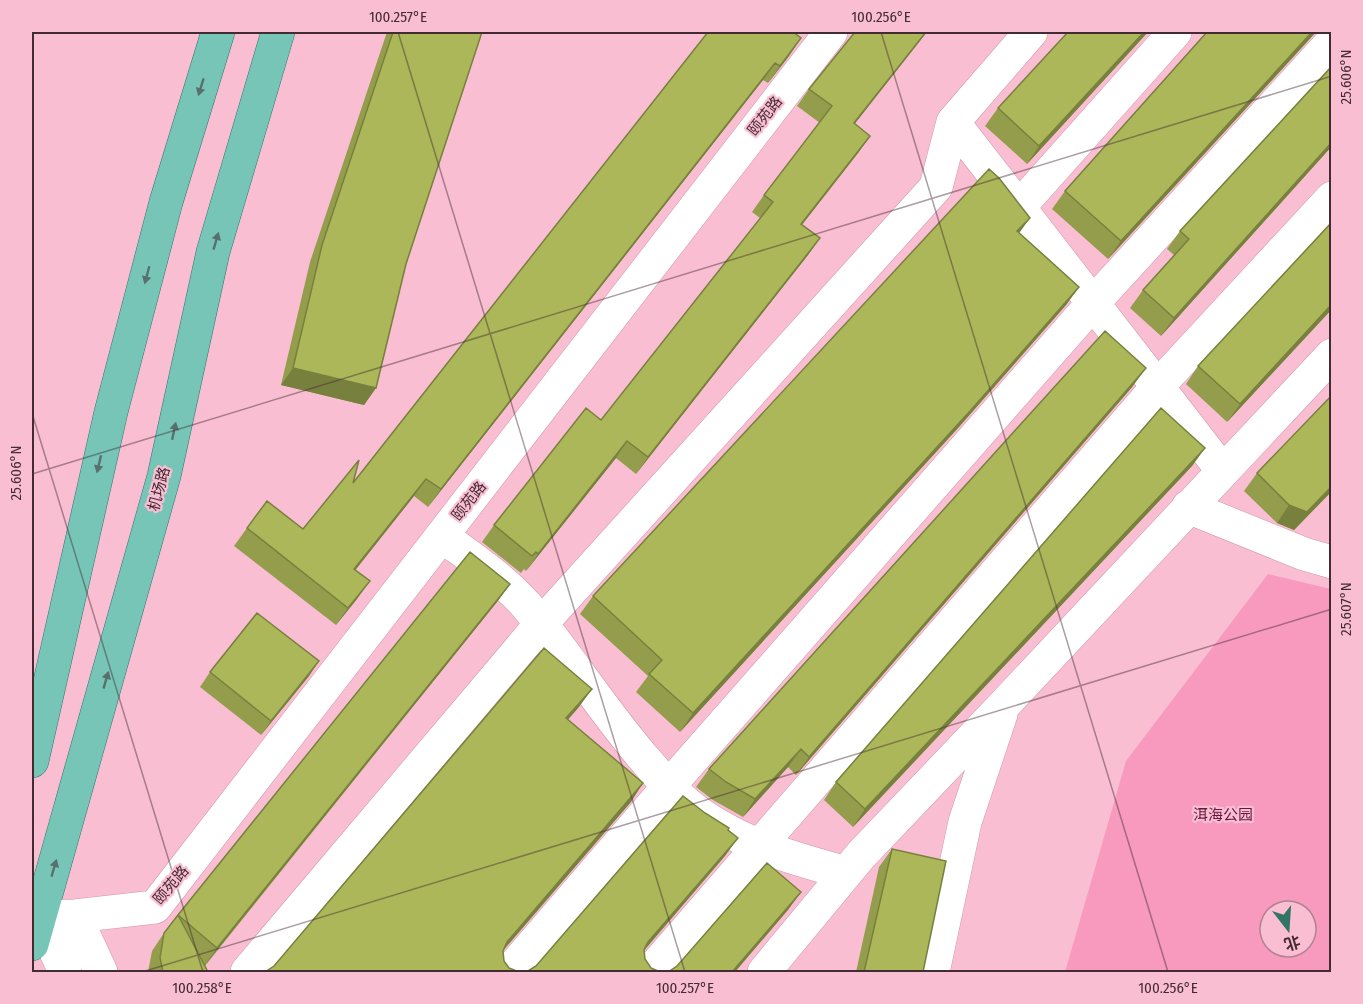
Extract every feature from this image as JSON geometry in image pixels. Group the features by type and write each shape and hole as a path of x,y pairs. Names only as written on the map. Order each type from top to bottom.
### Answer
{"main road":[{"path":"32,761 111,412 166,202 218,32"},
{"name":"机场路","path":"36,931 164,476 213,252 278,32"}],"street":[{"name":"颐苑路","path":"36,931 75,916 155,907 831,32"},
{"path":"247,972 541,624 936,187 953,122 1031,32"},
{"path":"1019,207 1175,32"},
{"path":"509,972 668,787 1093,303 1332,42"},
{"path":"953,122 1222,470"},
{"path":"650,972 1158,386 1332,198"},
{"path":"764,972 861,855 1332,355"},
{"path":"1188,507 1304,554 1332,562"},
{"path":"442,536 509,589 541,624 600,704 668,787 702,816 737,837 760,847 846,873"},
{"path":"933,972 965,822 1003,706"},
{"path":"75,916 101,972"},
{"path":"36,931 65,972"}],"green space":[{"name":"洱海公园","path":"1268,574 1331,589 1331,972 1065,972 1126,761"}],"building":[{"path":"393,32 482,32 406,264 376,388 293,368 322,245"},
{"path":"708,32 793,32 801,38 780,66 775,63 441,489 426,479 354,569 370,581 348,608 247,528 267,501 303,529 359,460 353,483"},
{"path":"855,32 926,32 854,123 870,136 801,224 820,238 648,457 627,441 538,554 536,552 532,556 494,525 586,408 601,420 773,202 764,195 832,106 809,89"},
{"path":"1068,32 1144,32 1039,146 998,108"},
{"path":"1207,32 1312,32 1121,241 1065,191"},
{"path":"1332,66 1332,142 1174,318 1143,290 1189,239 1180,231"},
{"path":"989,169 999,178 1030,218 1017,231 1079,287 971,410 693,713 649,674 662,660 593,596"},
{"path":"1332,222 1332,304 1240,404 1198,366"},
{"path":"1105,331 1146,368 809,757 801,749 755,799 709,769"},
{"path":"1332,395 1332,486 1307,512 1289,505 1257,473"},
{"path":"1161,408 1205,448 865,809 836,782"},
{"path":"470,552 510,584 217,948 178,915"},
{"path":"257,613 319,661 271,721 210,672"},
{"path":"544,648 592,689 566,718 643,783 507,942 503,951 504,961 509,968 519,972 265,972 274,966"},
{"path":"683,796 729,828 728,830 738,838 648,942 644,950 645,959 651,968 660,972 519,972 528,971 536,966"},
{"path":"892,849 946,861 923,972 864,972"},
{"path":"767,863 801,892 732,972 668,972 677,966"},
{"path":"178,915 208,972 163,972 160,958 164,933"}]}
